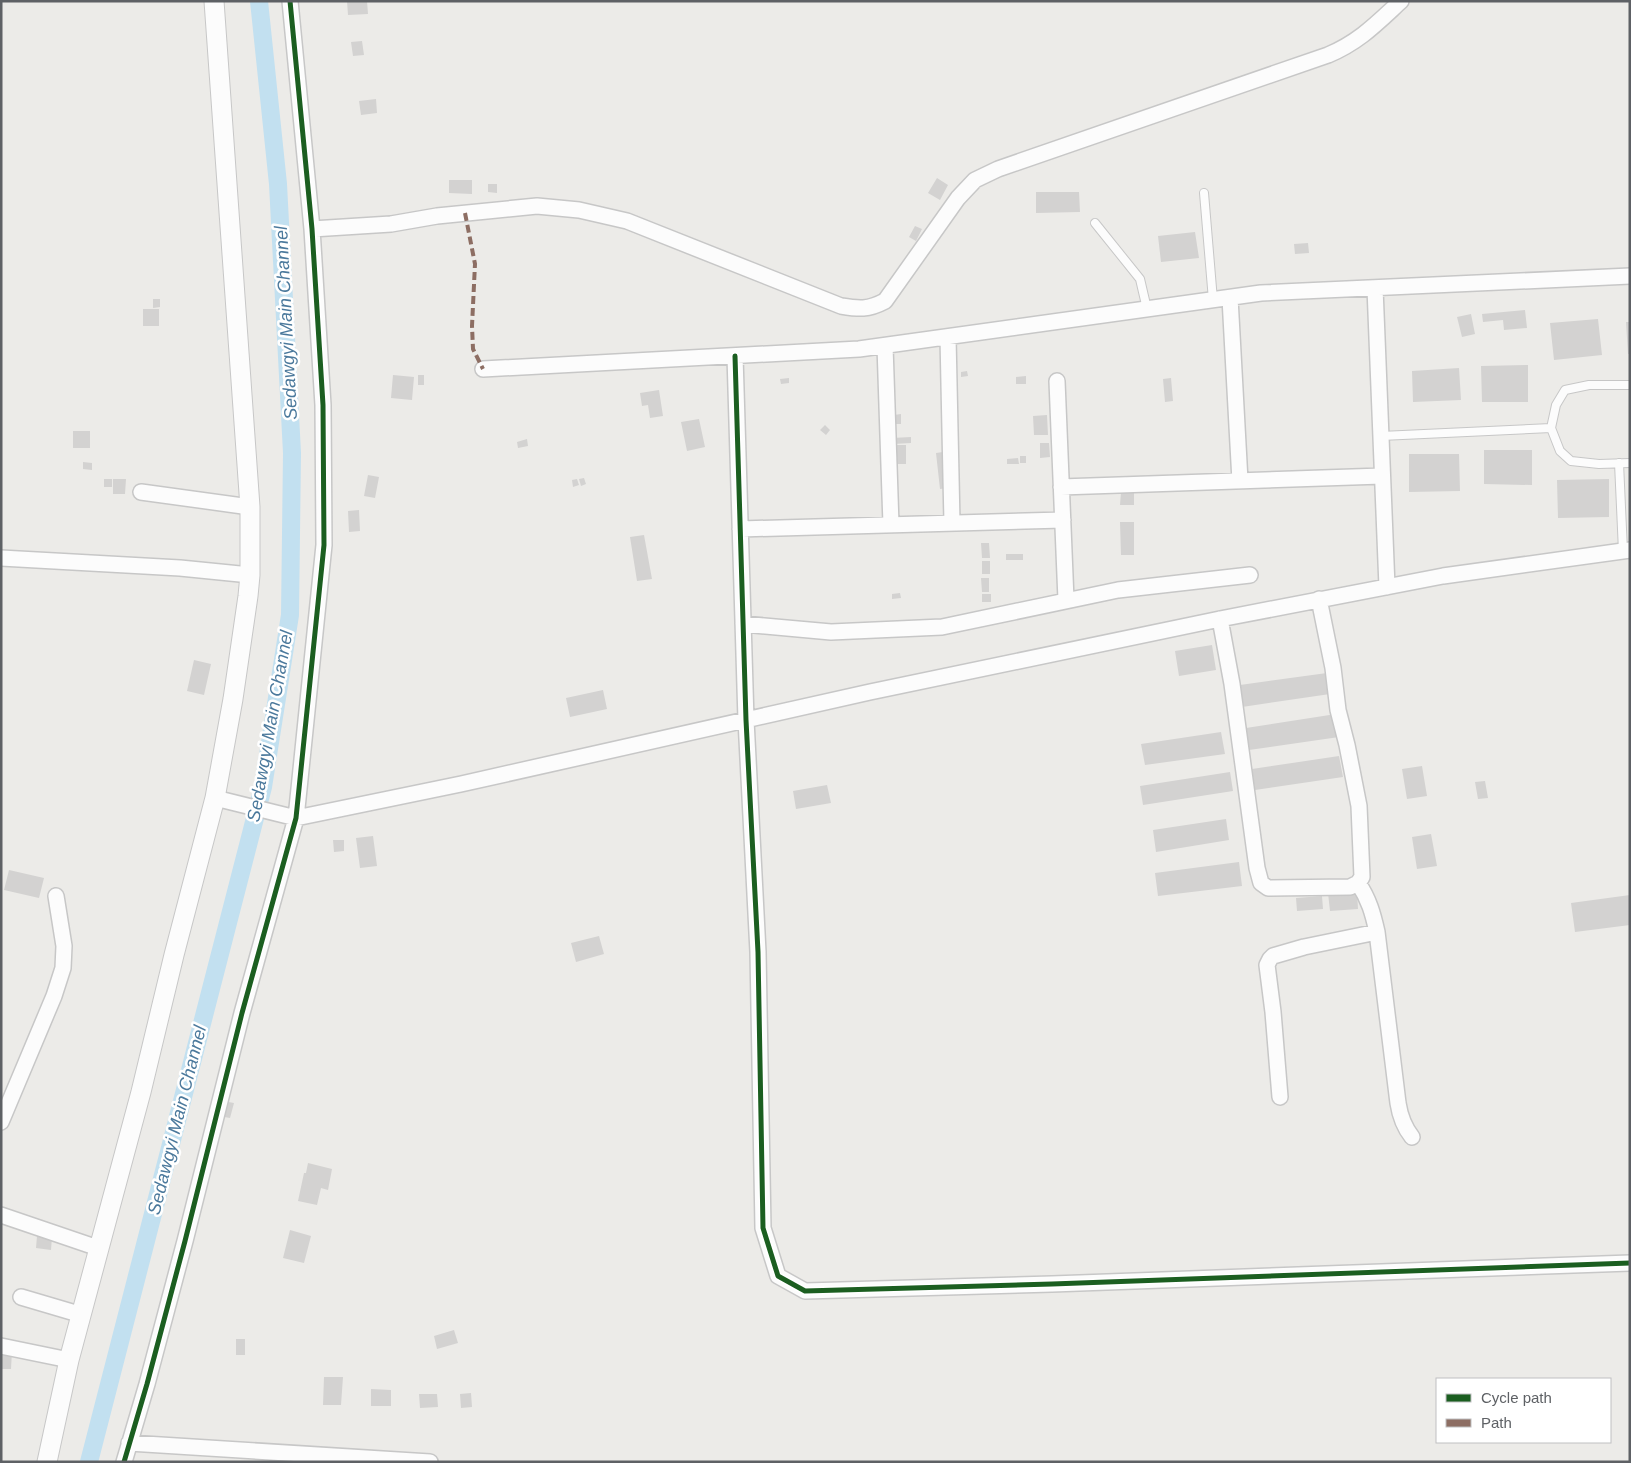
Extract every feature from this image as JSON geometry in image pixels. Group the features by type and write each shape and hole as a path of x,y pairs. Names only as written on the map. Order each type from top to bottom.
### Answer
{"street":[{"path":"47,1462 69,1360 141,1092 174,955 224,800 237,673 250,575 250,508 214,1"},
{"path":"124,1462 181,1258 242,1013 296,818 324,544 322,405 312,229 290,1"},
{"path":"312,229 391,224 446,215 537,206 579,210 627,221 841,306 858,309 873,307 885,301 958,198 975,180 998,168 1344,49 1365,35 1401,1"},
{"path":"482,369 859,349 1261,293 1630,276"},
{"path":"1375,288 1387,587"},
{"path":"1230,298 1240,481"},
{"path":"948,337 952,523"},
{"path":"885,346 891,524"},
{"path":"735,356 746,720 758,952 763,1228 778,1276 805,1292 1630,1263"},
{"path":"1057,381 1066,600"},
{"path":"1061,487 1382,476"},
{"path":"141,492 250,508"},
{"path":"740,528 1063,520"},
{"path":"224,800 296,818 461,784 870,692 1220,619 1443,576 1626,550"},
{"path":"1,558 180,568 250,575"},
{"path":"743,624 831,632 942,627 1118,590 1250,575"},
{"path":"1220,619 1232,684 1257,868 1261,883 1268,888 1350,887 1358,883 1362,877 1359,806 1338,710 1333,668 1319,600"},
{"path":"1358,883 1372,908 1377,932 1398,1103 1406,1130 1412,1137"},
{"path":"1,1122 54,996 63,968 64,946 56,896"},
{"path":"1280,1097 1267,966 1270,959 1273,956 1304,947 1377,932"},
{"path":"1,1215 98,1248"},
{"path":"21,1297 82,1314"},
{"path":"1,1346 69,1360"},
{"path":"129,1444 430,1462"}],"lane":[{"path":"1204,193 1213,300"},
{"path":"1095,223 1140,279 1147,309"},
{"path":"1630,385 1589,385 1565,390 1556,405 1551,428 1560,451 1571,461 1630,463"},
{"path":"1381,436 1551,428"},
{"path":"1619,463 1626,550"}],"building":[{"path":"347,1 367,1 368,14 348,15"},
{"path":"362,41 364,55 353,56 351,42"},
{"path":"376,99 377,113 361,115 359,101"},
{"path":"937,178 948,185 940,200 928,193"},
{"path":"449,180 472,180 472,194 449,193"},
{"path":"488,184 497,184 497,193 488,192"},
{"path":"1036,192 1079,192 1080,212 1036,213"},
{"path":"915,226 922,229 916,241 909,237"},
{"path":"1195,232 1199,258 1161,262 1158,236"},
{"path":"1308,243 1309,253 1295,254 1294,244"},
{"path":"153,299 160,299 160,307 153,308"},
{"path":"143,309 159,309 159,326 143,326"},
{"path":"1525,310 1527,328 1504,330 1503,320 1483,322 1482,314"},
{"path":"1471,314 1475,334 1462,337 1457,317"},
{"path":"1598,319 1602,355 1554,360 1550,323"},
{"path":"1626,322 1630,322 1630,354 1628,354"},
{"path":"1528,365 1528,402 1482,402 1481,366"},
{"path":"1459,368 1461,400 1413,402 1412,371"},
{"path":"967,371 968,376 961,377 961,372"},
{"path":"393,375 414,377 412,400 391,398"},
{"path":"418,375 424,375 424,385 418,385"},
{"path":"1026,376 1026,384 1016,384 1016,377"},
{"path":"789,378 789,383 781,384 780,379"},
{"path":"1171,378 1173,401 1165,402 1163,379"},
{"path":"659,390 663,416 650,418 648,405 642,406 640,393"},
{"path":"901,414 901,424 895,424 894,415"},
{"path":"1047,415 1048,435 1034,435 1033,416"},
{"path":"699,419 705,447 687,451 681,422"},
{"path":"825,425 830,430 826,435 820,430"},
{"path":"73,431 90,431 90,448 73,448"},
{"path":"911,437 911,443 893,444 892,438"},
{"path":"527,439 528,446 518,448 517,442"},
{"path":"1040,443 1049,443 1050,457 1040,458"},
{"path":"892,445 906,445 906,464 894,464"},
{"path":"1484,450 1532,450 1532,485 1484,484"},
{"path":"943,452 948,488 940,489 936,453"},
{"path":"1409,454 1459,454 1460,491 1409,492"},
{"path":"1020,456 1026,456 1026,463 1020,463"},
{"path":"1018,458 1019,464 1007,464 1007,459"},
{"path":"83,462 92,463 92,470 83,469"},
{"path":"368,475 379,477 375,498 364,496"},
{"path":"584,478 586,484 581,486 579,479"},
{"path":"104,479 112,479 112,487 104,487"},
{"path":"113,479 126,479 125,494 113,494"},
{"path":"577,479 579,485 573,487 572,480"},
{"path":"1609,479 1609,517 1558,518 1557,480"},
{"path":"1121,492 1134,493 1134,505 1120,505"},
{"path":"359,510 360,531 349,532 348,511"},
{"path":"1120,522 1134,522 1134,555 1121,555"},
{"path":"644,535 652,579 637,581 630,537"},
{"path":"981,543 989,543 990,558 982,558"},
{"path":"1006,554 1023,554 1023,560 1006,560"},
{"path":"982,561 990,561 990,574 982,574"},
{"path":"981,578 989,578 989,592 982,592"},
{"path":"900,593 901,598 892,599 892,594"},
{"path":"982,594 991,594 991,602 982,602"},
{"path":"1212,645 1216,670 1179,676 1175,651"},
{"path":"194,660 211,664 204,695 187,691"},
{"path":"1327,673 1330,694 1242,707 1240,685"},
{"path":"603,690 607,709 570,717 566,698"},
{"path":"1336,714 1339,737 1249,750 1246,728"},
{"path":"1221,732 1225,754 1145,765 1141,744"},
{"path":"1339,756 1343,777 1255,790 1252,769"},
{"path":"1422,766 1427,796 1407,799 1402,769"},
{"path":"1230,772 1233,791 1143,805 1140,786"},
{"path":"1485,781 1488,798 1478,799 1475,782"},
{"path":"827,785 831,803 796,809 793,791"},
{"path":"1226,819 1229,840 1156,852 1153,830"},
{"path":"1431,834 1437,866 1417,869 1412,837"},
{"path":"373,836 377,866 360,868 356,838"},
{"path":"333,840 344,840 344,851 334,852"},
{"path":"1239,862 1242,886 1158,896 1155,873"},
{"path":"9,870 44,878 39,898 4,890"},
{"path":"1357,891 1358,909 1330,911 1328,893"},
{"path":"1630,895 1630,925 1575,932 1571,903"},
{"path":"1322,896 1323,909 1297,911 1296,898"},
{"path":"599,936 604,954 576,962 571,943"},
{"path":"223,1101 234,1103 230,1118 219,1116"},
{"path":"308,1163 332,1169 328,1190 321,1188 317,1205 298,1201"},
{"path":"290,1230 311,1236 304,1263 283,1258"},
{"path":"37,1236 52,1237 51,1250 36,1248"},
{"path":"454,1330 458,1343 437,1349 434,1336"},
{"path":"236,1339 245,1339 245,1355 236,1355"},
{"path":"1,1350 12,1351 11,1369 1,1369"},
{"path":"324,1377 343,1377 341,1405 323,1405"},
{"path":"371,1389 391,1390 391,1406 371,1406"},
{"path":"471,1393 472,1407 461,1408 460,1394"},
{"path":"419,1394 437,1394 438,1407 420,1408"}],"waterway":[{"name":"Sedawgyi Main Channel","path":"89,1462 263,787 290,615 292,453 278,184 259,1"}],"marked path":[{"path":"465,213 475,264 472,326 473,349 483,369"}],"cycle path":[{"path":"124,1462 147,1384 242,1013 296,818 324,545 323,405 312,229 290,1"},
{"path":"735,356 746,720 758,952 763,1228 778,1276 805,1291 1630,1263"}]}
